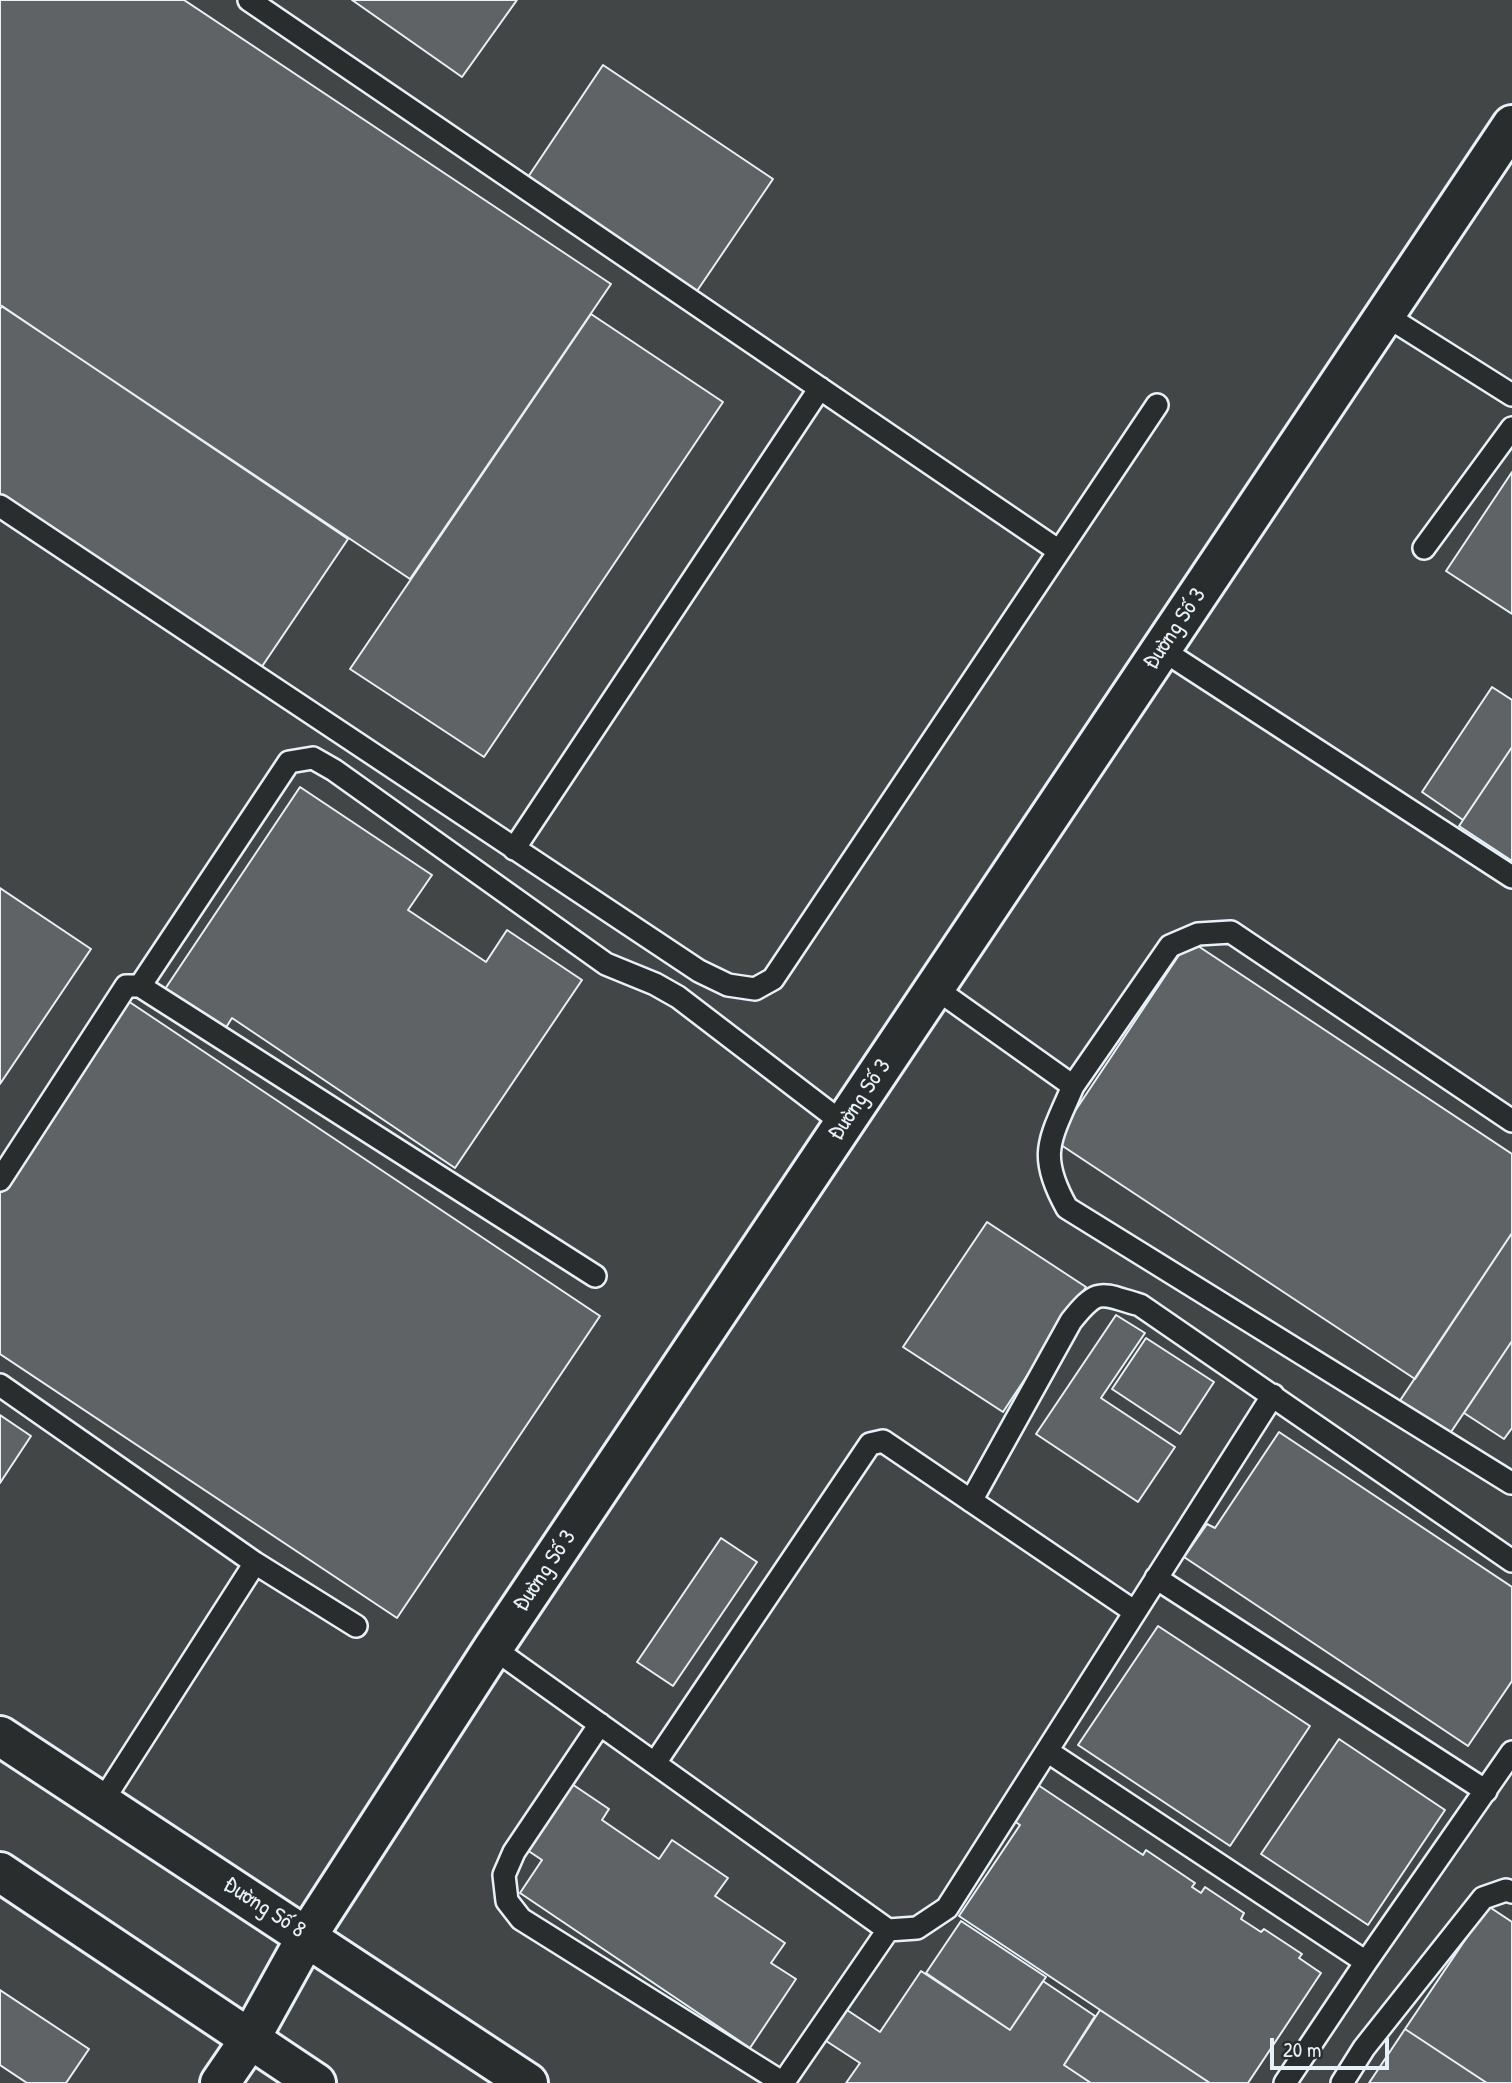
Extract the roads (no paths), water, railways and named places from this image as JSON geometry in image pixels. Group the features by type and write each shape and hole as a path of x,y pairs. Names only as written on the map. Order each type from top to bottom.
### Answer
{"street":[{"name":"Đường Số 3","path":"220,2083 250,2039 307,1937 493,1648 1512,125"},
{"name":"Đường Số 8","path":"0,1736 528,2083"},
{"path":"0,1872 316,2083"}],"lane":[{"path":"249,0 1059,551"},
{"path":"1385,315 1512,395"},
{"path":"514,849 820,388"},
{"path":"0,506 699,971 728,985 755,989 773,979 1157,405"},
{"path":"1424,548 1512,428"},
{"path":"1161,649 1512,877"},
{"path":"140,986 289,762 313,758 334,770 606,964 655,984 678,997 844,1124"},
{"path":"1511,1483 1067,1208 1053,1184 1049,1163 1050,1141 1073,1086 1170,946 1198,934 1231,932 1512,1121"},
{"path":"0,1180 127,986 140,986 595,1276"},
{"path":"935,988 1073,1086"},
{"path":"971,1501 1071,1321 1088,1299 1102,1295 1140,1305 1512,1561"},
{"path":"0,1385 255,1563 356,1626"},
{"path":"493,1648 888,1930 917,1928 947,1908 1273,1395"},
{"path":"655,1763 870,1444 883,1441 1135,1612"},
{"path":"102,1802 255,1563"},
{"path":"1156,1578 1486,1791"},
{"path":"600,1724 514,1852 504,1875 507,1901 521,1919 783,2083 888,1930"},
{"path":"1047,1751 1366,1962"},
{"path":"1286,2083 1366,1962 1512,1752"},
{"path":"1342,2083 1364,2048 1483,1898 1506,1890 1512,1892"}]}
